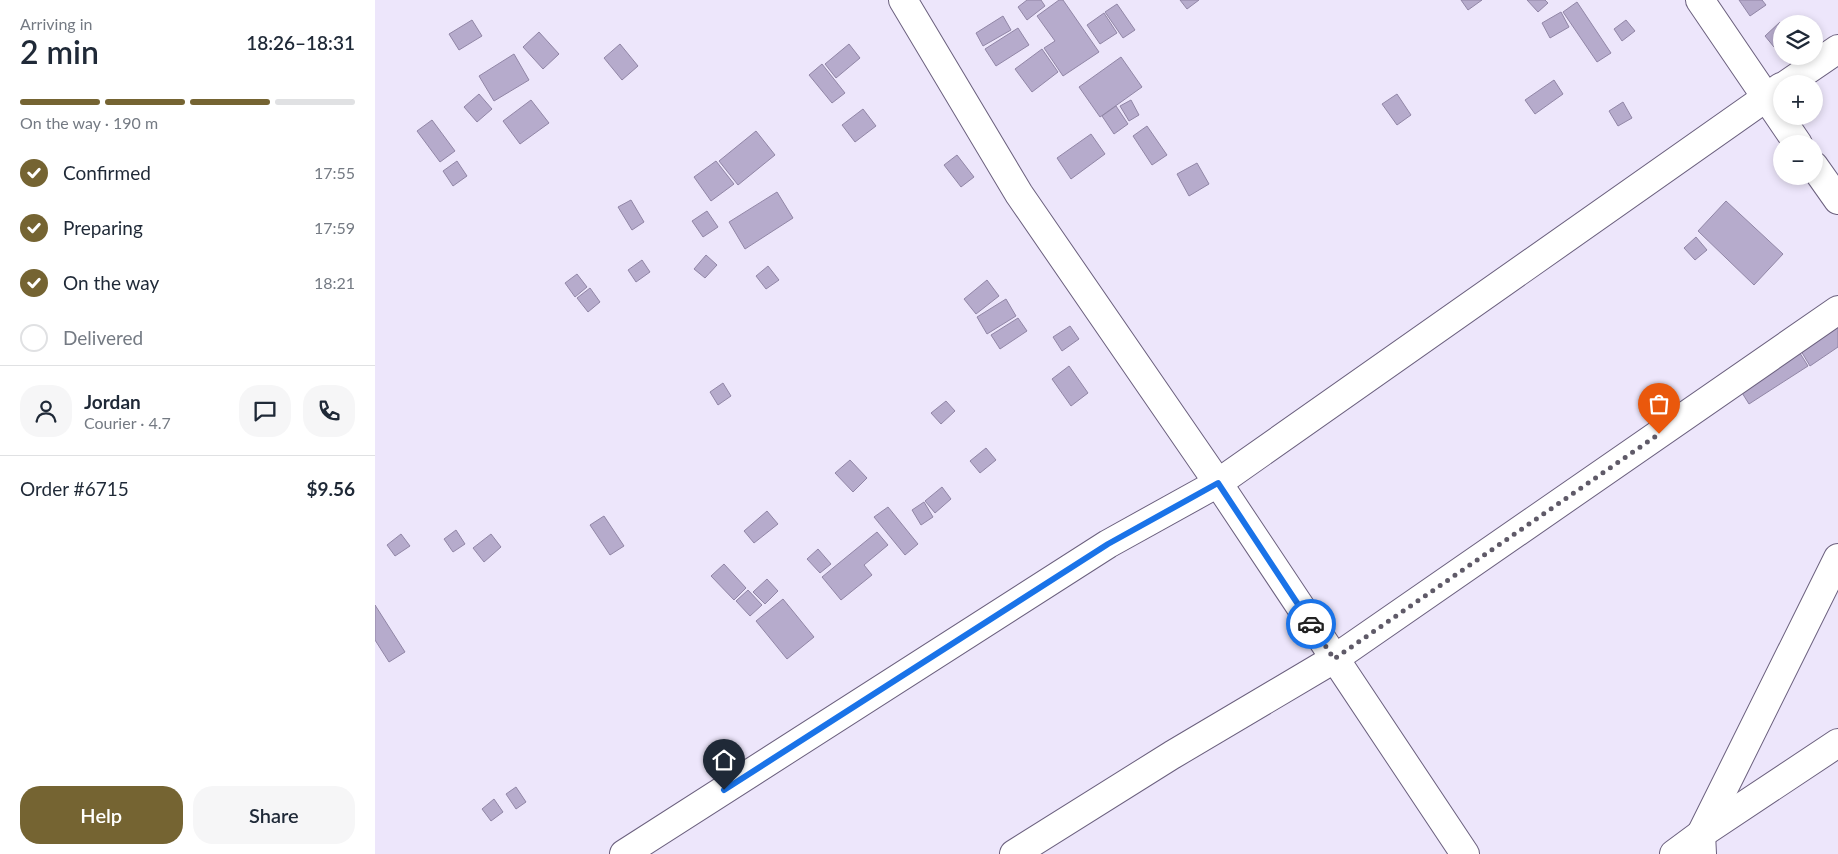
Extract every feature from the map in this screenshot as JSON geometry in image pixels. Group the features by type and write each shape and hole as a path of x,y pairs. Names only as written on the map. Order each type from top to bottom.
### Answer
{"street":[{"path":"903,0 1019,194 1218,483 1465,854"},
{"path":"1700,0 1773,84"},
{"path":"1800,75 1838,49"},
{"path":"624,854 1108,544 1218,483 1773,94"},
{"path":"1823,179 1838,200"},
{"path":"1014,854 1172,755 1334,659 1838,310"},
{"path":"1701,844 1838,558"},
{"path":"1674,854 1701,844 1838,742"}],"building":[{"path":"1027,0 1041,0 1045,6 1027,20 1018,7"},
{"path":"1059,0 1063,0 1099,52 1063,76 1044,48 1055,41 1037,16"},
{"path":"1180,0 1199,0 1187,9"},
{"path":"1461,0 1482,0 1468,10"},
{"path":"1527,0 1545,0 1548,3 1538,12"},
{"path":"1739,0 1762,0 1766,5 1750,16"},
{"path":"1577,2 1611,53 1597,62 1563,12"},
{"path":"1117,4 1135,30 1123,38 1105,12"},
{"path":"1561,12 1569,27 1550,38 1542,23"},
{"path":"1104,13 1117,33 1100,44 1087,25"},
{"path":"1003,16 1011,30 983,46 976,33"},
{"path":"472,20 482,36 459,50 449,34"},
{"path":"1626,20 1635,31 1622,41 1614,29"},
{"path":"1018,28 1029,45 996,66 985,49"},
{"path":"1773,29 1773,46 1765,36"},
{"path":"539,32 559,54 543,69 523,47"},
{"path":"620,44 638,66 622,80 604,58"},
{"path":"849,44 860,58 836,78 825,64"},
{"path":"1042,49 1058,72 1032,92 1015,69"},
{"path":"514,54 529,80 494,101 479,76"},
{"path":"1121,57 1142,87 1100,117 1079,87"},
{"path":"822,64 845,93 832,103 809,75"},
{"path":"1554,80 1563,94 1535,114 1525,100"},
{"path":"479,94 492,109 477,122 464,107"},
{"path":"1397,94 1411,115 1397,125 1382,104"},
{"path":"531,100 549,123 520,144 503,121"},
{"path":"1131,100 1139,115 1129,121 1120,106"},
{"path":"1623,102 1632,118 1618,126 1609,111"},
{"path":"1116,106 1128,124 1114,134 1102,116"},
{"path":"863,109 876,126 855,142 842,125"},
{"path":"432,120 455,151 440,162 417,131"},
{"path":"1147,126 1167,155 1152,165 1133,136"},
{"path":"756,131 775,155 738,185 719,161"},
{"path":"1091,134 1105,154 1071,179 1057,158"},
{"path":"957,155 974,177 961,187 944,165"},
{"path":"457,161 467,176 453,186 443,171"},
{"path":"716,161 734,184 711,201 694,177"},
{"path":"1197,163 1209,184 1189,196 1177,174"},
{"path":"777,192 793,218 745,249 729,222"},
{"path":"631,200 644,222 632,230 618,207"},
{"path":"1726,201 1783,254 1754,285 1698,231"},
{"path":"707,211 718,227 703,237 692,221"},
{"path":"1696,237 1707,250 1695,260 1684,248"},
{"path":"706,255 717,265 705,278 694,269"},
{"path":"642,260 650,272 636,282 628,270"},
{"path":"768,266 779,280 766,289 756,276"},
{"path":"577,274 587,287 575,297 565,283"},
{"path":"987,280 999,296 976,314 964,299"},
{"path":"590,288 600,302 588,312 577,298"},
{"path":"1006,299 1016,316 987,334 977,317"},
{"path":"1018,318 1027,331 1000,349 991,335"},
{"path":"1070,326 1079,339 1062,351 1053,337"},
{"path":"1838,327 1838,347 1810,366 1801,351"},
{"path":"1798,350 1808,366 1749,404 1739,388"},
{"path":"1069,366 1088,393 1071,406 1052,379"},
{"path":"723,383 731,396 718,405 710,392"},
{"path":"946,401 955,411 941,424 931,413"},
{"path":"986,448 996,460 980,473 970,461"},
{"path":"850,460 867,478 853,492 835,473"},
{"path":"942,487 951,499 935,513 925,501"},
{"path":"924,502 933,517 921,525 912,510"},
{"path":"888,507 918,544 905,555 874,517"},
{"path":"767,511 778,524 754,543 744,531"},
{"path":"604,516 624,546 610,555 590,525"},
{"path":"456,530 465,544 453,552 444,539"},
{"path":"877,532 888,545 864,565 872,575 841,600 822,577"},
{"path":"401,534 410,546 395,556 387,545"},
{"path":"491,534 501,547 484,562 473,548"},
{"path":"818,549 831,564 820,573 807,559"},
{"path":"724,564 746,588 734,600 711,576"},
{"path":"767,579 778,591 765,604 753,592"},
{"path":"748,590 762,605 750,616 736,601"},
{"path":"783,599 814,637 787,659 756,621"},
{"path":"375,605 405,652 389,662 375,640"},
{"path":"516,787 526,802 516,809 506,794"},
{"path":"494,799 503,812 491,821 482,809"}],"way so far":[{"path":"1311,624 1334,659 1659,434"}],"route":[{"path":"724,790 1108,544 1218,483 1311,624"}]}
